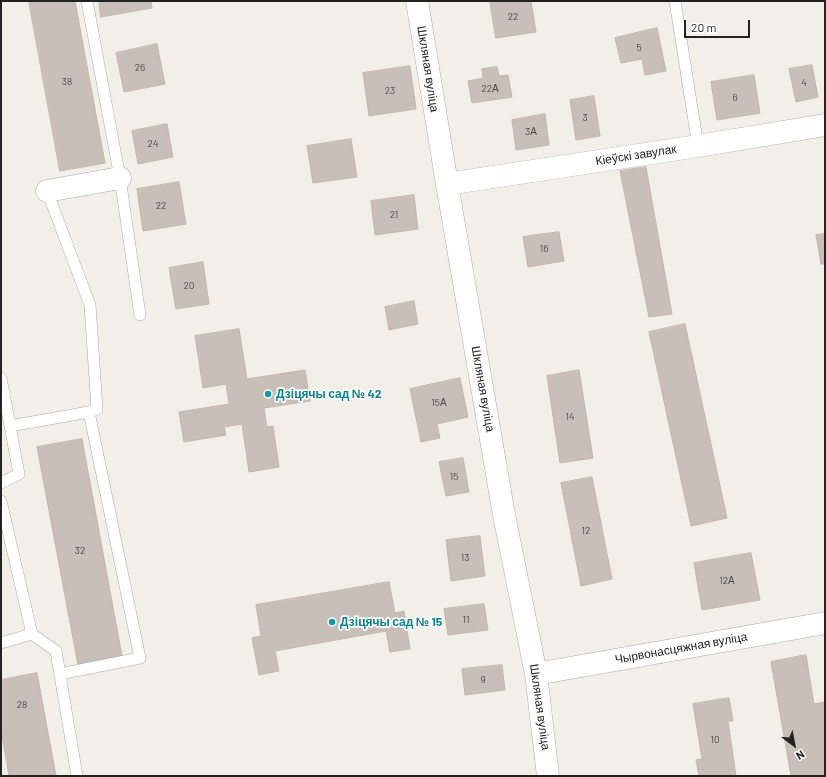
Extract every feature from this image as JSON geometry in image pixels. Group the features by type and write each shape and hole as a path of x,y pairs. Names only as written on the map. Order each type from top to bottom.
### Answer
{"street":[{"name":"Шкляная вуліца","path":"417,1 504,515 536,674 548,776"},
{"name":"Кіеўскі завулак","path":"447,184 825,125"},
{"path":"47,191 120,178"},
{"name":"Чырвонасцяжная вуліца","path":"536,674 825,622"}],"lane":[{"path":"87,1 120,178 140,315"},
{"path":"676,1 698,146"},
{"path":"10,426 90,412 97,409 90,305 47,191"},
{"path":"1,378 19,474 1,483"},
{"path":"60,674 140,658 90,412"},
{"path":"1,501 32,634 56,651 76,776"},
{"path":"1,643 32,634"}],"building":[{"path":"29,1 75,1 105,163 60,171"},
{"path":"99,1 151,1 152,8 101,17"},
{"path":"490,1 531,1 536,32 496,38"},
{"path":"657,28 666,71 645,75 642,59 621,63 615,38"},
{"path":"157,44 165,84 124,92 116,53"},
{"path":"812,65 818,97 796,102 789,69"},
{"path":"410,66 416,109 369,116 363,73"},
{"path":"497,67 499,76 508,75 512,97 472,103 468,81 483,78 482,69"},
{"path":"754,75 760,113 717,120 711,82"},
{"path":"594,96 600,136 576,140 570,100"},
{"path":"545,114 549,145 516,150 512,120"},
{"path":"167,124 173,157 138,164 132,131"},
{"path":"351,139 357,177 313,183 307,146"},
{"path":"646,167 672,314 649,317 620,171"},
{"path":"179,182 186,224 143,231 137,189"},
{"path":"414,195 418,229 375,235 371,201"},
{"path":"559,232 564,261 528,267 523,237"},
{"path":"825,234 825,264 821,264 816,235"},
{"path":"203,262 209,304 176,309 169,268"},
{"path":"414,301 418,324 389,330 385,307"},
{"path":"685,324 727,518 691,526 649,332"},
{"name":"Дзіцячы сад № 42","path":"239,329 247,379 305,370 310,401 264,408 267,427 273,426 279,467 249,472 242,424 224,427 226,435 184,442 179,412 229,404 226,384 203,388 195,336"},
{"path":"579,370 593,458 560,463 547,376"},
{"path":"460,378 468,417 437,424 440,438 421,442 410,389"},
{"path":"82,439 122,656 78,665 37,447"},
{"path":"463,458 469,492 446,496 439,462"},
{"path":"592,477 612,579 581,586 561,483"},
{"path":"480,536 485,576 451,581 446,540"},
{"path":"751,553 760,600 702,610 694,563"},
{"name":"Дзіцячы сад № 15","path":"389,582 395,613 404,611 410,649 390,652 386,631 275,651 279,671 259,675 252,638 261,636 256,605"},
{"path":"484,604 488,630 448,635 444,609"},
{"path":"806,655 814,704 825,702 825,776 791,776 771,662"},
{"path":"502,665 505,690 465,695 462,669"},
{"path":"37,673 56,776 9,776 1,730 1,680"},
{"path":"729,698 733,721 728,721 736,776 699,776 696,760 702,759 693,704"}],"place":[{"name":"Дзіцячы сад № 42","path":"268,394"},
{"name":"Дзіцячы сад № 15","path":"332,622"}]}
